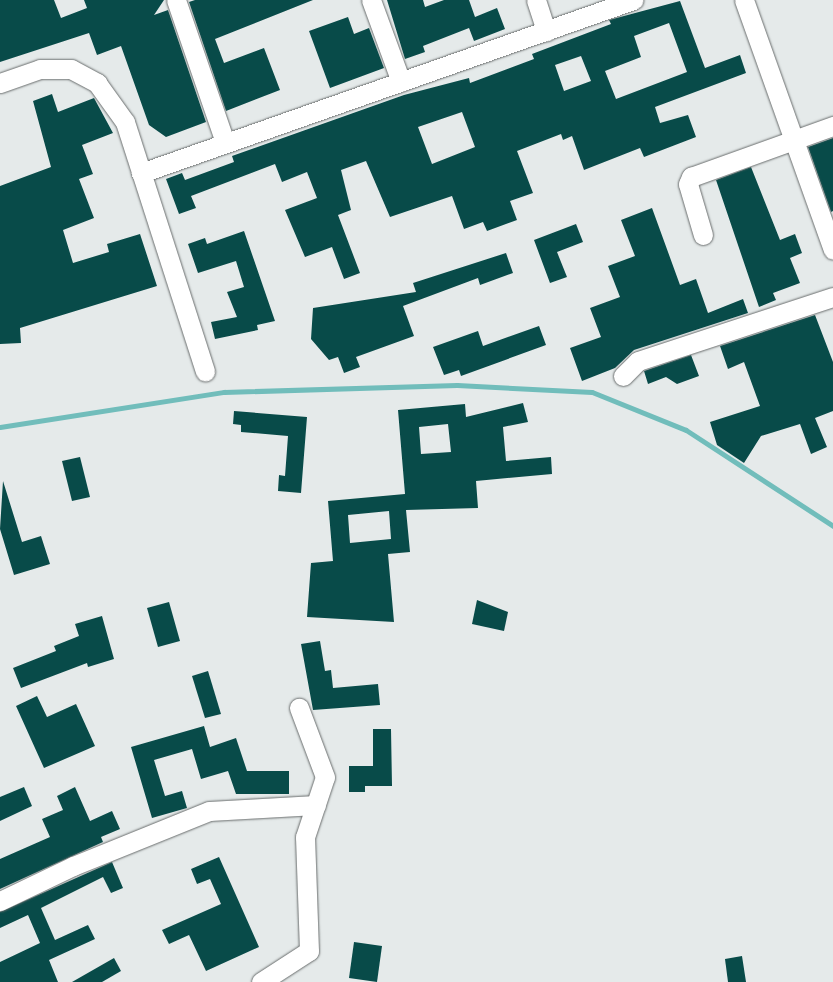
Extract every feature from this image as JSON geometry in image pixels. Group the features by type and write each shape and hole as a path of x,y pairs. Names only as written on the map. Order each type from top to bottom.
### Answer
{"street":[{"path":"176,0 225,142"},
{"path":"371,0 400,82"},
{"path":"536,0 546,31"},
{"path":"141,173 633,0"},
{"path":"744,0 792,140 828,220 833,250"},
{"path":"0,83 40,69 71,69 97,83 125,122 205,371"},
{"path":"703,235 688,184 691,178 833,126"},
{"path":"623,376 638,361 833,297"},
{"path":"261,982 308,951 305,837 325,777 300,708"},
{"path":"0,901 73,866 209,812 316,805"}],"building":[{"path":"0,0 54,0 61,18 87,8 84,0 164,0 154,15 168,10 206,122 166,137 149,125 121,46 97,55 89,33 0,62"},
{"path":"195,0 313,0 215,39 224,63 264,48 280,90 226,111 189,2"},
{"path":"387,0 423,0 425,7 444,0 469,0 475,17 497,8 505,29 474,41 469,28 423,46 425,52 405,59"},
{"path":"680,1 705,68 740,55 746,73 655,107 660,123 688,115 696,137 644,157 640,148 584,170 572,136 563,140 561,134 517,151 533,193 510,201 517,220 487,231 483,222 464,229 452,196 390,217 366,161 341,170 351,210 338,215 360,273 344,279 332,247 305,257 285,210 317,198 307,172 282,182 275,164 191,196 196,208 179,214 166,179 182,173 185,180 234,162 232,156 404,95 469,78 470,83 534,59 532,54 611,24 609,20","holes":["669,23 687,72 616,99 605,71 641,57 634,36","581,56 591,81 564,91 555,65","462,112 475,147 432,164 418,127"]},
{"path":"348,17 354,34 369,28 384,68 330,88 309,31"},
{"path":"52,94 58,112 94,98 113,133 82,145 93,174 79,179 94,218 63,230 73,263 109,252 107,244 140,234 157,286 20,328 21,343 0,344 0,186 51,167 33,101"},
{"path":"833,138 833,211 831,212 808,147"},
{"path":"751,167 780,240 795,234 802,253 790,258 800,283 773,293 776,300 759,307 716,180"},
{"path":"652,208 680,285 696,279 708,313 743,299 748,313 634,350 615,368 582,381 570,348 601,337 590,308 620,297 608,266 635,256 621,220"},
{"path":"576,224 583,242 557,252 567,277 550,283 534,240"},
{"path":"244,231 275,321 257,325 258,330 215,339 211,322 237,317 227,292 244,287 236,261 198,273 188,244 205,238 207,244"},
{"path":"506,253 513,273 480,285 478,278 403,306 414,336 356,357 360,367 344,373 338,357 329,360 311,339 313,308 416,292 413,283"},
{"path":"815,315 833,362 833,411 815,418 827,447 811,454 800,424 761,436 744,463 717,445 710,422 760,406 744,362 728,369 720,346"},
{"path":"539,326 546,345 461,376 459,370 444,375 433,347 478,331 483,346"},
{"path":"691,355 699,376 677,384 666,377 648,384 644,371"},
{"path":"523,403 528,422 503,427 506,461 551,457 552,474 476,481 478,508 406,510 410,552 388,554 394,622 307,617 311,563 333,561 328,501 405,494 398,410 465,404 466,417","holes":["448,424 451,452 421,454 419,427","389,511 391,539 350,543 348,515"]},
{"path":"234,411 307,417 301,493 278,491 279,475 285,476 288,436 241,432 241,425 233,424"},
{"path":"80,457 90,497 72,501 62,461"},
{"path":"3,481 22,542 41,536 50,564 14,575 0,529"},
{"path":"477,600 508,612 504,631 472,624"},
{"path":"169,602 180,641 158,647 147,608"},
{"path":"102,616 114,659 88,667 87,663 21,688 13,668 56,651 54,646 79,636 75,624"},
{"path":"320,641 325,671 331,670 333,688 378,684 380,705 313,710 301,644"},
{"path":"208,671 221,714 205,718 192,676"},
{"path":"37,696 47,717 76,704 95,746 44,768 16,706"},
{"path":"204,726 210,747 236,738 247,771 289,771 289,794 236,794 228,771 201,779 192,749 154,760 165,796 182,791 187,808 152,818 131,747"},
{"path":"373,729 391,729 392,786 365,786 365,792 349,792 349,766 373,766"},
{"path":"24,787 32,806 0,821 0,797"},
{"path":"75,787 90,821 112,811 120,829 101,837 103,842 0,889 0,859 50,837 42,819 63,810 57,796"},
{"path":"219,857 259,947 206,971 189,935 169,944 162,930 221,904 210,879 197,884 191,869"},
{"path":"112,862 123,888 111,893 103,877 41,908 55,940 88,925 95,939 49,960 58,982 0,982 0,962 40,943 28,915 0,928 0,912"},
{"path":"354,942 382,946 377,982 349,978"},
{"path":"742,956 746,982 728,982 725,959"},
{"path":"114,958 121,971 102,982 72,982"}],"waterway":[{"path":"0,427 224,392 457,385 592,392 686,430 833,526"}]}
